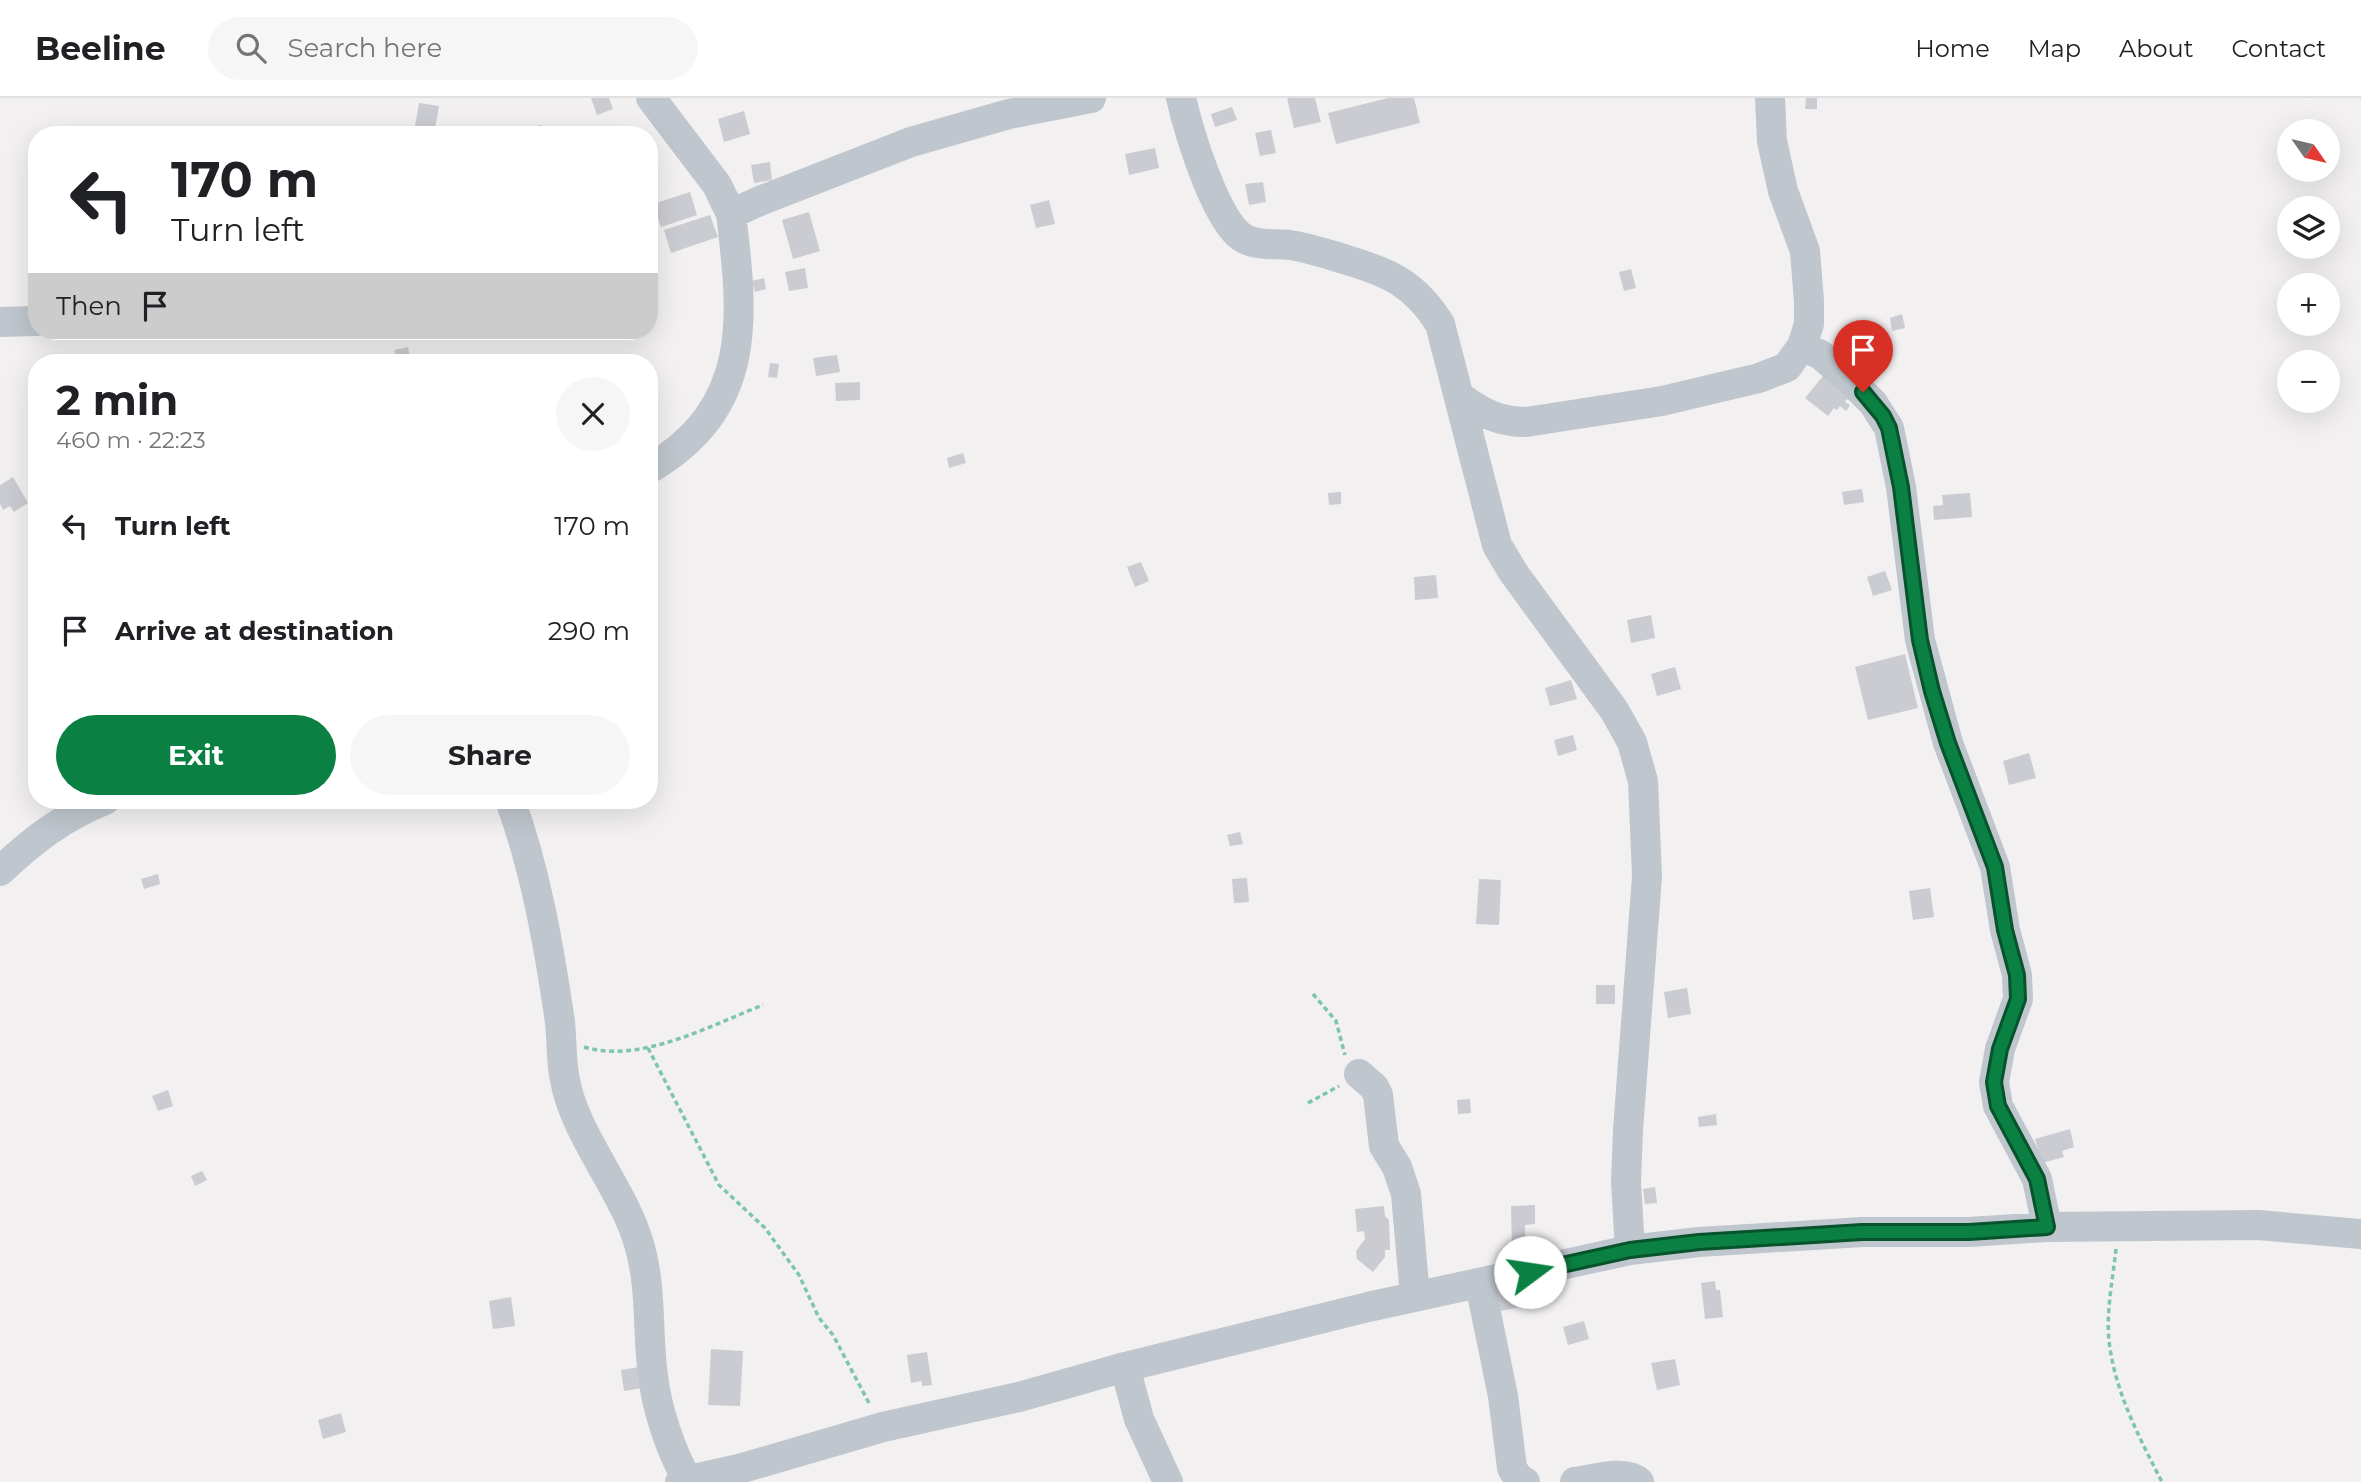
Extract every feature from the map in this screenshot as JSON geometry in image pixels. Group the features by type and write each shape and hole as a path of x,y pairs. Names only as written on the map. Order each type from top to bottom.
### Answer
{"street":[{"path":"651,98 717,185 732,214 738,290 738,335 733,370 721,401 686,444 658,463"},
{"path":"732,214 911,142 1009,114 1091,98"},
{"path":"1181,98 1199,160 1223,212 1238,234 1249,241 1267,245 1316,249 1398,278 1427,303 1440,324 1461,397 1477,475 1497,545 1513,572 1614,710 1632,741 1643,781 1647,876 1628,1130 1626,1182 1630,1250"},
{"path":"1461,397 1489,416 1505,422 1553,418 1662,401 1759,377 1787,367 1802,346 1809,324 1805,251 1783,191 1772,141 1770,98"},
{"path":"0,322 28,321"},
{"path":"1802,346 1821,355 1852,382 1874,403 1889,428 1901,487 1920,640 1948,743 1995,867 2005,930 2017,975 2018,999 2000,1049 1994,1082 1998,1106 2037,1179 2047,1227"},
{"path":"0,870 49,829 82,809"},
{"path":"513,809 536,886 562,1040 565,1081 579,1118 639,1243 649,1290 653,1379 667,1436 688,1481"},
{"path":"1359,1074 1374,1087 1378,1095 1384,1146 1397,1167 1406,1194 1415,1296"},
{"path":"680,1482 778,1459 883,1427 1019,1397 1125,1367 1415,1296 1630,1250 1699,1242 1862,1232 1969,1232 2047,1227 2258,1225 2361,1234"},
{"path":"1480,1284 1503,1396 1512,1468 1518,1478 1525,1482"},
{"path":"1125,1367 1139,1419 1168,1482"},
{"path":"1575,1482 1621,1476 1631,1476 1639,1482"}],"path":[{"path":"1308,1103 1359,1074 1344,1052 1336,1021 1313,994"},
{"path":"562,1040 590,1048 663,1046 763,1005"},
{"path":"648,1048 719,1185 765,1228 799,1275 819,1318 833,1335 883,1427"},
{"path":"2118,1226 2109,1338 2117,1382 2136,1431 2162,1482"}],"building":[{"path":"591,98 609,98 613,109 597,115"},
{"path":"1287,98 1315,98 1321,122 1294,128"},
{"path":"1388,98 1414,98 1420,123 1336,144 1328,113"},
{"path":"1806,98 1817,98 1817,109 1805,109"},
{"path":"419,103 439,106 436,126 415,126"},
{"path":"1232,107 1237,120 1215,127 1211,114"},
{"path":"744,111 750,134 724,142 718,119"},
{"path":"1271,130 1276,153 1260,156 1255,133"},
{"path":"1155,148 1159,168 1129,175 1125,154"},
{"path":"770,162 772,180 754,183 751,165"},
{"path":"1263,182 1266,202 1249,205 1245,184"},
{"path":"690,192 697,215 661,227 658,202"},
{"path":"1049,200 1055,224 1036,228 1030,205"},
{"path":"809,212 820,251 793,259 782,220"},
{"path":"710,215 718,237 671,253 664,230"},
{"path":"805,268 808,288 789,291 785,272"},
{"path":"1631,269 1636,288 1624,291 1619,272"},
{"path":"764,278 766,289 755,292 752,281"},
{"path":"1902,314 1905,328 1892,331 1890,318"},
{"path":"408,347 409,354 395,354 394,350"},
{"path":"837,355 840,372 816,376 813,358"},
{"path":"770,363 779,364 777,378 768,377"},
{"path":"1823,376 1849,397 1845,402 1850,405 1846,411 1840,406 1837,410 1834,408 1828,416 1805,398"},
{"path":"860,382 860,400 836,401 835,383"},
{"path":"963,453 966,463 949,468 947,458"},
{"path":"13,477 28,503 14,512 10,506 3,510 0,504 0,485"},
{"path":"1862,489 1864,502 1844,505 1842,492"},
{"path":"1341,492 1341,504 1329,505 1328,493"},
{"path":"1970,493 1972,517 1934,520 1933,506 1943,505 1942,495"},
{"path":"1141,562 1149,581 1135,587 1127,567"},
{"path":"1885,571 1892,590 1873,596 1867,577"},
{"path":"1436,575 1438,598 1415,600 1414,577"},
{"path":"1651,615 1655,638 1631,643 1627,620"},
{"path":"1905,654 1918,708 1868,720 1855,667"},
{"path":"1675,667 1681,689 1657,696 1651,674"},
{"path":"1571,680 1577,699 1550,706 1545,688"},
{"path":"1573,735 1577,750 1558,756 1554,740"},
{"path":"2029,753 2036,778 2009,785 2003,761"},
{"path":"1240,832 1243,844 1230,846 1227,835"},
{"path":"158,874 160,884 144,889 141,879"},
{"path":"1247,878 1249,902 1234,903 1232,879"},
{"path":"1479,879 1501,880 1499,925 1476,924"},
{"path":"1930,888 1934,917 1913,920 1909,891"},
{"path":"1596,985 1615,985 1615,1004 1596,1004"},
{"path":"1687,988 1691,1014 1668,1018 1664,992"},
{"path":"168,1090 173,1106 158,1111 152,1096"},
{"path":"1470,1099 1471,1113 1458,1114 1457,1100"},
{"path":"1716,1114 1717,1125 1699,1127 1698,1117"},
{"path":"2070,1129 2074,1147 2062,1151 2064,1157 2042,1163 2035,1139"},
{"path":"202,1171 207,1180 195,1186 191,1176"},
{"path":"1655,1187 1657,1203 1645,1204 1643,1189"},
{"path":"1535,1205 1535,1224 1525,1225 1525,1252 1512,1252 1511,1206"},
{"path":"1384,1206 1385,1216 1389,1220 1390,1250 1385,1250 1385,1257 1373,1272 1357,1259 1356,1251 1365,1239 1364,1231 1357,1232 1355,1209"},
{"path":"1715,1281 1716,1290 1720,1290 1723,1317 1705,1319 1701,1283"},
{"path":"1516,1289 1520,1307 1496,1312 1493,1294"},
{"path":"511,1297 515,1326 493,1329 489,1301"},
{"path":"1584,1321 1589,1339 1568,1345 1563,1327"},
{"path":"711,1349 743,1351 740,1406 708,1405"},
{"path":"927,1352 932,1385 922,1386 922,1381 911,1383 907,1355"},
{"path":"1675,1359 1680,1385 1657,1390 1651,1363"},
{"path":"639,1367 643,1388 624,1391 621,1370"},
{"path":"341,1413 346,1432 323,1439 318,1420"}],"route":[{"path":"1530,1272 1579,1259 1699,1242 1862,1232 1969,1232 2047,1227 2037,1179 1998,1106 1994,1082 2000,1049 2018,999 2017,975 2005,930 1995,867 1948,743 1932,691 1920,640 1901,487 1889,428 1874,403 1863,392"}]}
